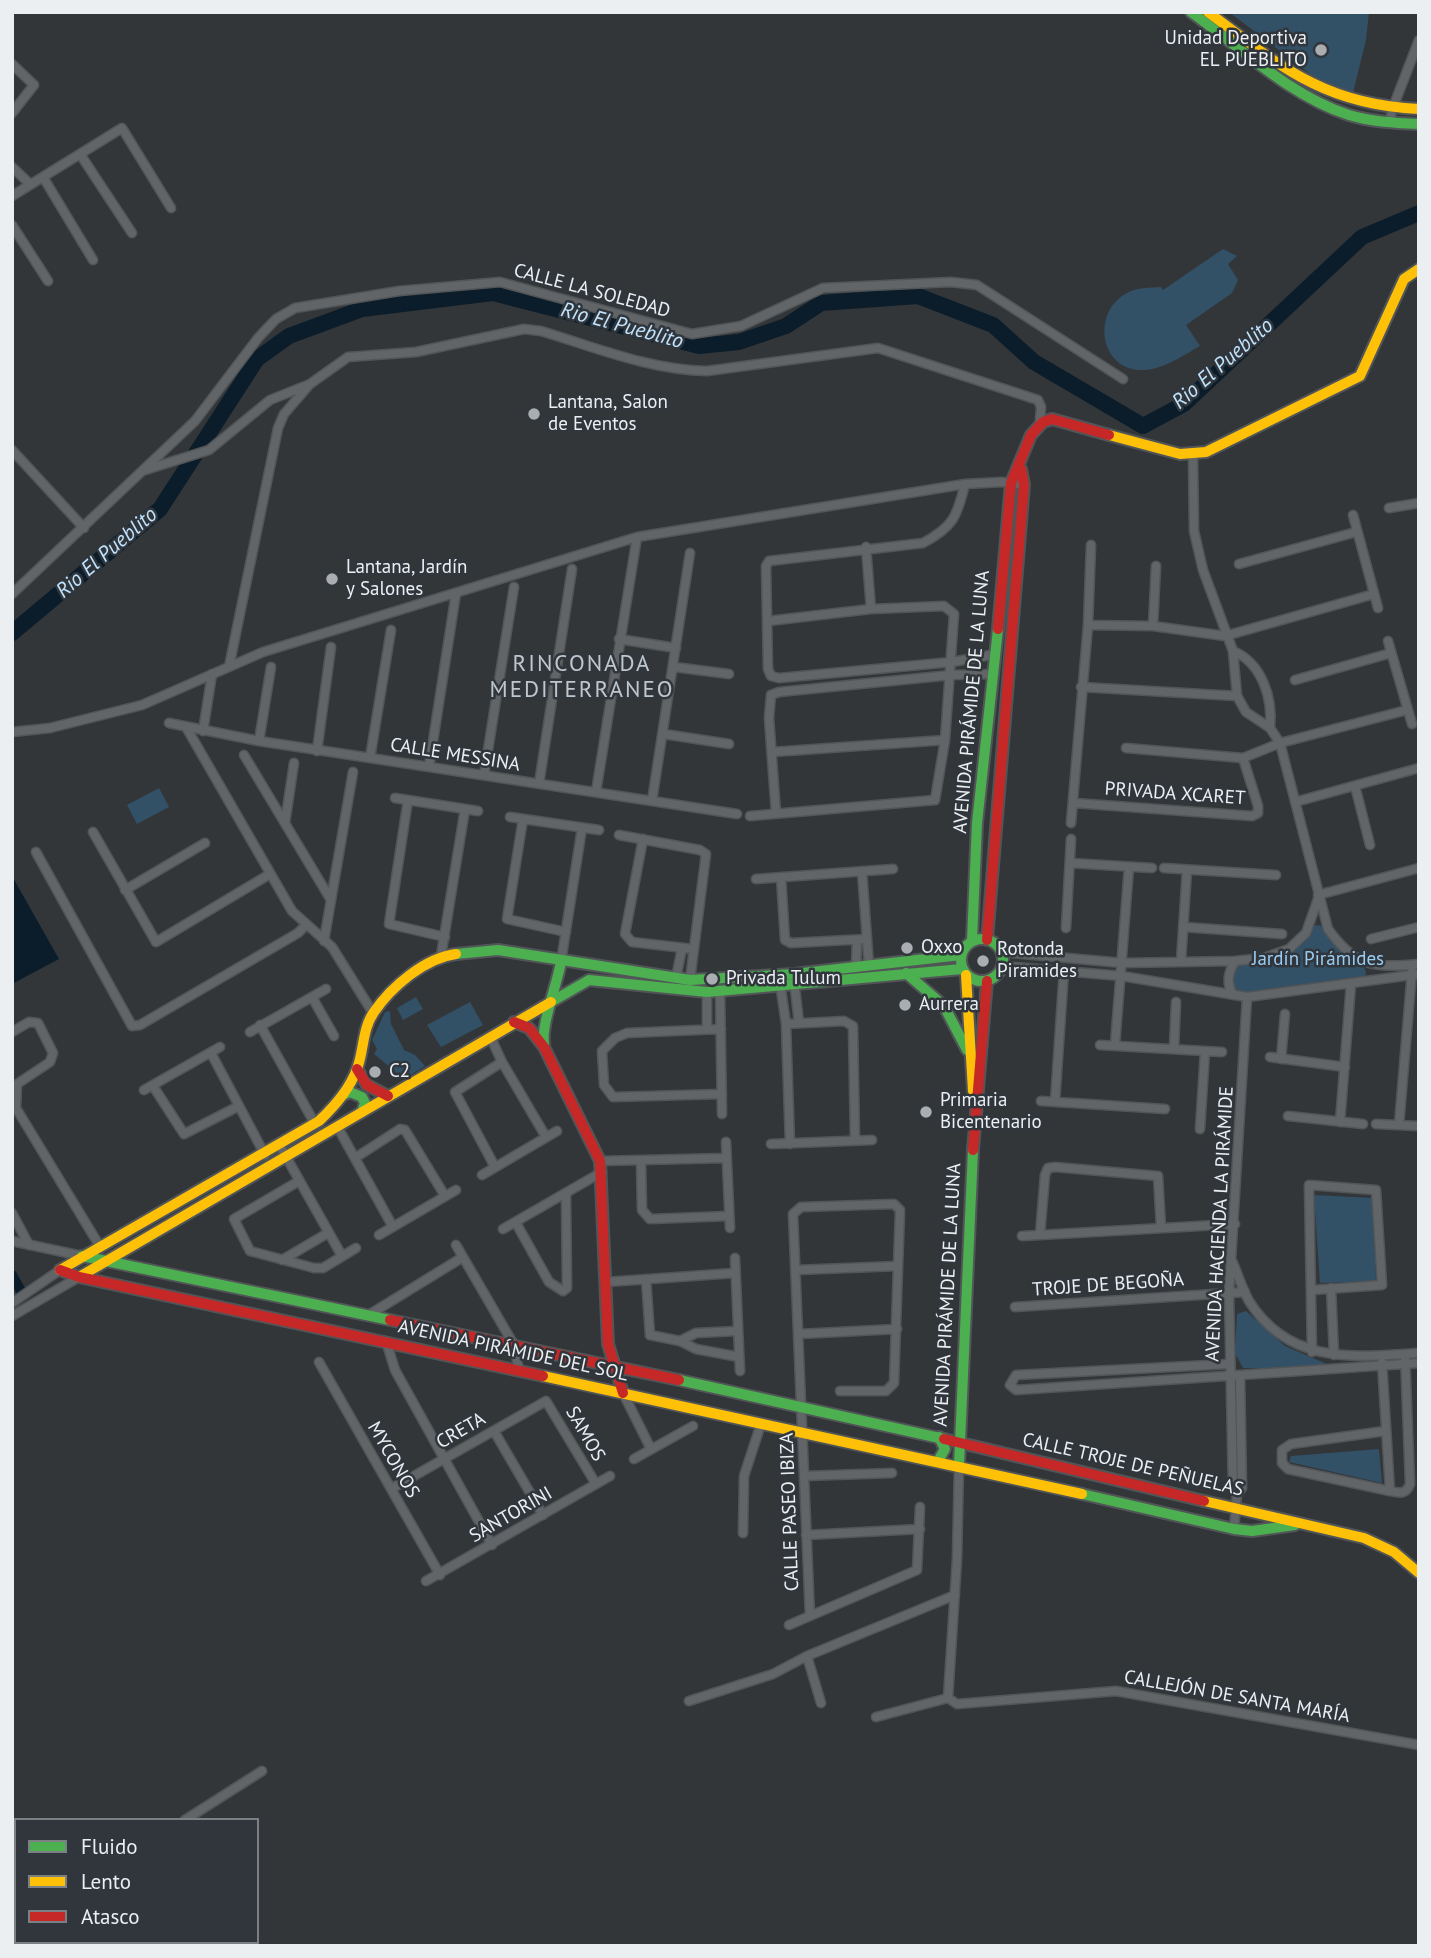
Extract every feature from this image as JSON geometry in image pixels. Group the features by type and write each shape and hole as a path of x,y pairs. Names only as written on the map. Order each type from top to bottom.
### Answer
{"street":[{"path":"1191,12 1307,95 1347,115 1390,123 1419,124"},
{"path":"1208,12 1312,87 1360,106 1392,110 1419,109"},
{"path":"1390,123 1392,110 1419,40"},
{"path":"12,64 34,85 12,113"},
{"path":"12,196 122,128 171,208"},
{"path":"80,154 132,233"},
{"path":"12,167 30,184"},
{"path":"43,177 93,260"},
{"path":"12,225 48,281"},
{"path":"143,470 209,450 270,400 310,384 348,357 416,352 524,329 541,331 653,364 686,370 707,371 878,348 1038,400 1041,407 1040,421 1067,422 1193,454 1206,452 1360,376 1404,279 1419,269"},
{"name":"CALLE LA SOLEDAD","path":"12,594 195,421 276,319 295,308 399,291 500,282 692,334 741,326 823,288 951,282 977,285 1123,379"},
{"path":"229,667 278,428 284,414 310,384"},
{"name":"AVENIDA PIRÁMIDE DE LA LUNA","path":"972,942 976,914 977,823 1011,483 1021,469 1033,428 1040,421"},
{"path":"12,450 84,528"},
{"path":"1193,454 1194,531 1203,570 1220,610 1225,636 1233,651 1237,696 1246,712 1270,728 1280,743 1328,929 1341,948 1362,963 1415,969"},
{"name":"AVENIDA PIRÁMIDE DE LA LUNA","path":"988,940 1024,485 1021,469"},
{"path":"965,485 957,514 944,532 923,544 866,547 769,561 766,566 768,669 771,676 779,678 952,662 996,654"},
{"path":"12,732 50,728 142,705 263,652 637,537 965,485 1024,485"},
{"path":"1389,508 1418,506"},
{"path":"1353,515 1378,608"},
{"path":"1239,564 1356,532"},
{"path":"596,792 637,537"},
{"path":"1005,538 1019,540"},
{"path":"1071,823 1088,625 1091,545"},
{"path":"866,547 871,610"},
{"path":"652,801 690,553"},
{"path":"1153,626 1156,566"},
{"path":"539,784 572,569"},
{"path":"484,775 514,587"},
{"path":"429,767 456,593"},
{"path":"1088,625 1153,626 1225,636 1374,594"},
{"path":"750,816 935,800 945,740 951,675 954,614 944,606 871,610 768,621"},
{"path":"370,758 391,630"},
{"path":"619,639 676,648"},
{"path":"1388,640 1412,724"},
{"path":"317,751 331,647"},
{"path":"1233,651 1245,656 1258,668 1272,713 1270,728"},
{"path":"1295,680 1391,653"},
{"path":"259,741 271,667"},
{"path":"674,667 729,674"},
{"path":"203,731 212,674"},
{"path":"776,814 769,702 771,695 951,675 994,674"},
{"path":"1081,687 1237,696"},
{"path":"1126,748 1243,758 1280,743 1408,710"},
{"name":"CALLE MESSINA","path":"169,723 317,751 737,814"},
{"path":"186,727 292,911 324,941 373,1013"},
{"path":"664,734 729,744"},
{"path":"772,752 945,740"},
{"path":"244,755 331,901"},
{"name":"PRIVADA XCARET","path":"1074,803 1252,816 1258,813 1258,806 1243,758"},
{"path":"285,823 294,763"},
{"path":"1295,802 1419,768"},
{"path":"324,941 353,772"},
{"path":"1354,786 1370,845"},
{"path":"395,798 478,811"},
{"path":"408,800 389,924 445,938"},
{"path":"441,956 465,809"},
{"path":"510,817 599,830"},
{"path":"523,819 507,919 565,936"},
{"path":"544,1047 542,1030 554,999 582,828"},
{"path":"93,832 154,940 159,942 270,874"},
{"path":"619,835 700,849 706,854 690,980"},
{"path":"643,839 625,934 632,942 693,951"},
{"path":"1066,928 1071,839"},
{"path":"125,890 205,844"},
{"path":"36,852 132,1026 140,1025 298,933 306,925"},
{"path":"1070,863 1152,868"},
{"path":"1115,1045 1129,867"},
{"path":"1164,868 1276,875"},
{"path":"1318,897 1419,868"},
{"path":"756,879 893,869"},
{"path":"1181,961 1187,870"},
{"path":"862,871 869,967"},
{"path":"781,877 785,940 791,943 867,941"},
{"path":"794,979 961,955 972,942 988,940 1001,952 1123,963 1264,958 1289,949 1310,927 1318,897"},
{"path":"1310,927 1322,925 1328,929"},
{"path":"1371,939 1419,927"},
{"path":"1184,928 1282,934"},
{"path":"856,968 857,943"},
{"path":"286,1156 342,1095 357,1069 360,1046 373,1013 406,978 441,956 498,950 561,962 690,980 780,980 964,972 979,982 996,976 1002,966 1001,952"},
{"path":"676,978 681,950"},
{"path":"961,955 964,972"},
{"path":"1233,995 1228,975 1235,961"},
{"path":"1361,982 1366,974 1362,963"},
{"path":"1002,966 1122,976 1247,997 1351,984 1415,969"},
{"path":"1399,1125 1415,969"},
{"path":"1055,1102 1063,970"},
{"name":"AVENIDA PIRÁMIDE DE LA LUNA","path":"964,972 974,1125"},
{"path":"906,974 939,996 949,1009 972,1066"},
{"path":"12,1316 576,985 602,979 707,998 720,997 780,980"},
{"path":"794,979 799,1023"},
{"path":"780,980 786,1024 790,1144"},
{"name":"AVENIDA PIRÁMIDE DE LA LUNA","path":"959,1465 974,1125 987,981"},
{"path":"1340,1122 1351,984"},
{"path":"250,1032 326,989"},
{"path":"312,997 334,1036"},
{"path":"720,997 722,1114"},
{"name":"AVENIDA HACIENDA LA PIRÁMIDE","path":"1237,1494 1233,1488 1228,1364 1229,1293 1247,997"},
{"path":"707,998 708,1029"},
{"path":"1174,1048 1176,1002"},
{"path":"1281,1059 1285,1014"},
{"path":"786,1024 845,1021 853,1026 855,1140"},
{"path":"12,1031 29,1022 38,1023 53,1053 50,1062 17,1084 16,1108 99,1245"},
{"path":"514,1023 529,1028 544,1047 601,1167 608,1344 612,1366 623,1393 651,1449"},
{"path":"260,1025 315,1124"},
{"path":"721,1029 627,1033 615,1038 603,1051 604,1085 612,1097 722,1094"},
{"path":"491,1036 502,1062 546,1137"},
{"path":"1100,1045 1222,1052"},
{"path":"220,1047 148,1088 184,1134 239,1106"},
{"path":"1200,1129 1205,1052"},
{"path":"211,1053 265,1155"},
{"path":"1270,1057 1345,1067"},
{"path":"495,1167 455,1092 502,1062"},
{"path":"357,1069 367,1084 387,1096"},
{"path":"342,1095 350,1092 362,1097 365,1103 362,1112"},
{"path":"1041,1101 1165,1109"},
{"path":"1288,1116 1363,1124"},
{"path":"1376,1124 1419,1126"},
{"path":"337,1126 393,1227"},
{"path":"355,1158 400,1129 405,1130 445,1196"},
{"path":"482,1175 557,1131"},
{"path":"771,1144 872,1140"},
{"path":"726,1142 730,1227"},
{"path":"12,1303 99,1245 265,1155 286,1156"},
{"path":"286,1156 342,1256"},
{"path":"503,1229 566,1195 601,1167 641,1162 726,1158"},
{"path":"641,1162 642,1210 650,1219 729,1216"},
{"path":"1040,1235 1045,1175 1048,1168 1055,1167 1158,1176 1161,1227"},
{"path":"299,1181 234,1219 250,1251 323,1268 356,1248"},
{"path":"1312,1290 1382,1285 1376,1190 1309,1185 1307,1191 1312,1352"},
{"path":"379,1235 456,1190"},
{"path":"516,1223 549,1282 563,1292 567,1288 569,1273 566,1195"},
{"name":"CALLE PASEO IBIZA","path":"810,1616 793,1214 801,1207 894,1204 900,1210 898,1266"},
{"path":"12,1213 29,1245"},
{"path":"1022,1236 1235,1224"},
{"path":"282,1260 328,1233"},
{"path":"13,1241 82,1256"},
{"path":"456,1245 514,1345 519,1371"},
{"name":"AVENIDA PIRÁMIDE DEL SOL","path":"82,1256 803,1406 959,1442"},
{"path":"367,1316 463,1257"},
{"path":"734,1258 740,1371"},
{"path":"1231,1258 1245,1292 1259,1315 1283,1336 1312,1352 1334,1355 1419,1353"},
{"path":"796,1270 898,1266 897,1329 891,1389 840,1391"},
{"name":"AVENIDA PIRÁMIDE DEL SOL","path":"60,1270 79,1277 959,1465"},
{"path":"606,1282 735,1273"},
{"path":"646,1279 650,1335 680,1341 696,1349 739,1357"},
{"path":"1331,1288 1334,1355"},
{"name":"TROJE DE BEGOÑA","path":"1015,1307 1245,1292"},
{"path":"22,1297 28,1307"},
{"path":"323,1327 326,1307"},
{"path":"799,1334 897,1329"},
{"path":"680,1341 696,1334 737,1331"},
{"path":"386,1341 396,1370 447,1457 492,1545"},
{"path":"1385,1431 1291,1444 1282,1450 1283,1463 1288,1469 1402,1493 1410,1484 1405,1354"},
{"path":"1382,1355 1390,1491"},
{"name":"MYCONOS","path":"319,1362 440,1575"},
{"path":"1228,1364 1016,1375 1010,1385 1016,1390 1229,1378 1419,1363"},
{"name":"AVENIDA HACIENDA LA PIRÁMIDE","path":"1234,1529 1237,1494 1242,1488 1240,1377"},
{"name":"CRETA","path":"391,1489 545,1401"},
{"name":"SAMOS","path":"545,1401 596,1484"},
{"path":"743,1533 744,1476 761,1424"},
{"path":"634,1459 693,1426"},
{"path":"494,1431 543,1515"},
{"path":"938,1461 945,1449 939,1437"},
{"name":"CALLE TROJE DE PEÑUELAS","path":"959,1442 1300,1524 1342,1530 1381,1544 1419,1573"},
{"path":"876,1717 948,1698 955,1595 959,1465"},
{"name":"CALLE TROJE DE PEÑUELAS","path":"959,1465 1234,1529 1252,1531 1300,1524"},
{"path":"804,1476 892,1473"},
{"name":"SANTORINI","path":"426,1581 610,1476"},
{"path":"789,1625 917,1570 920,1507"},
{"path":"806,1535 920,1529"},
{"path":"689,1701 773,1674 807,1656 955,1595"},
{"path":"807,1656 821,1703"},
{"name":"CALLEJÓN DE SANTA MARÍA","path":"948,1698 957,1704 1116,1691 1419,1745"},
{"path":"189,1818 262,1771"}],"green space":[{"name":"Unidad Deportiva EL PUEBLITO","path":"1229,12 1369,12 1366,40 1351,101 1326,86"},
{"path":"1223,249 1237,256 1228,264 1238,280 1232,293 1186,325 1200,346 1174,361 1152,369 1130,368 1118,362 1109,351 1105,339 1109,312 1117,301 1137,289 1161,287 1163,290"},
{"path":"159,788 169,807 137,824 127,805"},
{"name":"Jardín Pirámides","path":"1316,925 1339,937 1354,952 1366,974 1361,982 1233,995 1231,968 1235,961 1289,949 1310,927"},
{"path":"416,997 423,1009 403,1020 397,1008"},
{"path":"470,1002 483,1025 441,1047 427,1025"},
{"path":"390,1011 391,1024 404,1050 415,1055 425,1066 404,1079 374,1054 377,1049 372,1040 385,1012"},
{"path":"1314,1195 1373,1198 1376,1281 1320,1283"},
{"path":"1246,1311 1285,1346 1329,1365 1328,1370 1243,1368 1235,1353 1237,1314"},
{"path":"1379,1449 1382,1483 1289,1462 1291,1456"}],"shaded area":[{"path":"12,876 59,959 12,984"}],"waterway":[{"name":"Rio El Pueblito","path":"12,633 160,509 257,359 289,336 362,309 493,293 699,346 739,342 786,326 821,303 918,296 993,325 1034,362 1143,426 1184,404 1362,237 1419,213"},
{"path":"12,1275 21,1291"}],"traffic: fast":[{"path":"1191,12 1286,84 1327,107 1366,119 1419,124"},
{"path":"972,941 977,823 998,629"},
{"path":"982,939 997,945 1003,960 997,975 982,981 967,975 961,960 967,945 982,939"},
{"path":"456,954 498,950 690,980 794,974 961,955"},
{"path":"544,1044 547,1015 561,962"},
{"path":"551,1002 589,980 707,992 962,969"},
{"path":"906,973 944,1006 967,1050"},
{"path":"343,1095 350,1092 362,1097 365,1103 362,1112"},
{"path":"959,1465 973,1150"},
{"path":"82,1256 390,1320"},
{"path":"679,1380 944,1439"},
{"path":"938,1461 945,1449 939,1437"},
{"path":"1082,1494 1234,1529 1252,1531 1295,1525"}],"traffic: slow":[{"path":"1208,12 1281,65 1329,91 1356,100 1419,109"},
{"path":"1109,435 1180,454 1206,452 1360,376 1404,279 1419,269"},
{"path":"60,1270 319,1121 341,1097 354,1076 367,1026 381,1002 421,967 456,954"},
{"path":"966,975 973,1091"},
{"path":"79,1277 551,1002"},
{"path":"543,1376 1082,1494"},
{"path":"1204,1501 1364,1538 1394,1552 1419,1573"}],"traffic: jam":[{"path":"998,629 1011,483 1031,435 1043,422 1052,419 1109,435"},
{"path":"987,940 1024,485 1021,469"},
{"path":"973,1150 987,981"},
{"path":"514,1022 529,1028 544,1047 600,1161 608,1344 623,1393"},
{"path":"357,1069 367,1085 388,1096"},
{"path":"60,1270 79,1277 543,1376"},
{"path":"390,1320 679,1380"},
{"path":"944,1439 1204,1501"}],"place":[{"name":"Unidad Deportiva EL PUEBLITO","path":"1321,50"},
{"name":"Lantana, Salon de Eventos","path":"534,414"},
{"name":"Lantana, Jardín y Salones","path":"332,579"},
{"name":"Oxxo","path":"907,948"},
{"name":"Rotonda Piramides","path":"983,961"},
{"name":"Privada Tulum","path":"712,979"},
{"name":"Aurrera","path":"905,1005"},
{"name":"C2","path":"375,1072"},
{"name":"Primaria Bicentenario","path":"926,1112"}],"district":[{"name":"RINCONADA MEDITERRANEO","path":"582,677"}]}
